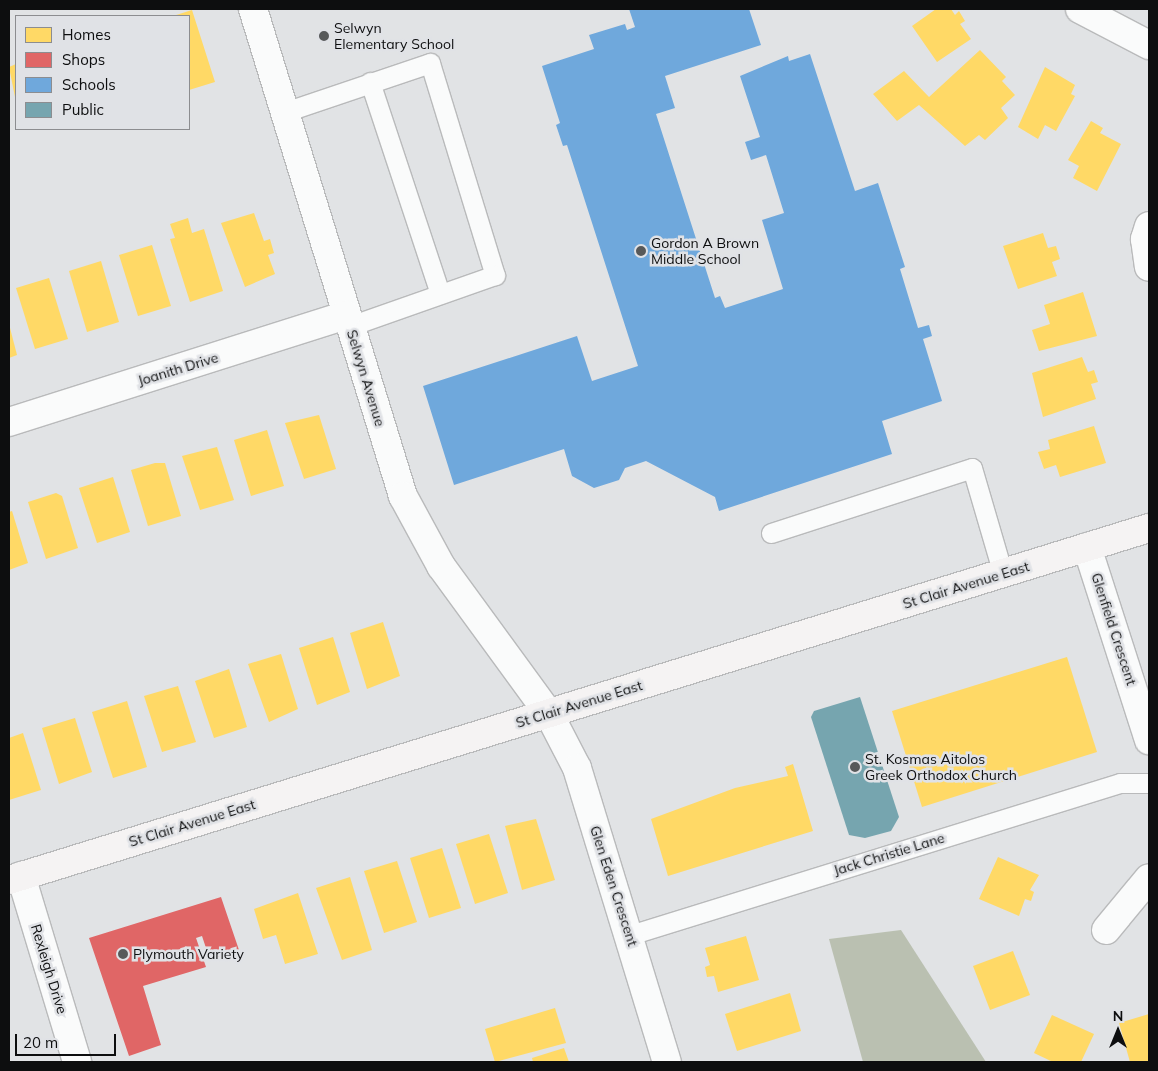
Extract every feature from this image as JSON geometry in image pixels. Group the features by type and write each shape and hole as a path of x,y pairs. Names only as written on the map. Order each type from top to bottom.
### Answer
{"main road":[{"name":"St Clair Avenue East","path":"15,878 1149,528"}],"street":[{"name":"Selwyn Avenue","path":"253,9 403,496 442,566 549,714"},
{"path":"1080,9 1149,45"},
{"path":"1149,226 1145,240 1149,266"},
{"name":"Joanith Drive","path":"9,422 348,320"},
{"name":"Glenfield Crescent","path":"1087,547 1149,740"},
{"name":"Glen Eden Crescent","path":"549,714 577,768 630,935 667,1062"},
{"name":"Rexleigh Drive","path":"15,878 77,1062"},
{"path":"1106,930 1149,878"}],"lane":[{"path":"285,112 430,63 495,275 440,294 348,320"},
{"path":"370,82 440,294"},
{"path":"771,533 972,468 1004,574"},
{"name":"Jack Christie Lane","path":"630,935 1126,782 1149,784"}],"green space":[{"path":"901,930 986,1062 863,1062 829,939"}],"building: Homes":[{"path":"936,9 951,9 955,15 959,11 965,21 960,24 971,39 937,62 912,26"},
{"path":"192,10 215,82 190,90 190,15 176,15"},
{"path":"980,50 1006,77 1002,81 1015,95 1001,108 1008,118 985,140 979,135 965,146 919,105 897,121 873,94 904,71 929,97"},
{"path":"15,64 15,97 9,67"},
{"path":"1045,67 1075,85 1071,94 1075,96 1056,131 1045,125 1038,139 1018,127"},
{"path":"1091,121 1103,128 1100,133 1121,144 1097,191 1073,178 1079,166 1068,160"},
{"path":"254,213 264,241 270,239 274,253 268,255 275,274 245,287 221,223"},
{"path":"188,218 192,233 204,229 223,291 190,302 170,239 175,238 170,224"},
{"path":"1043,233 1048,248 1056,246 1060,259 1052,262 1057,276 1018,289 1003,246"},
{"path":"152,245 171,306 138,316 119,255"},
{"path":"101,261 119,322 87,332 69,271"},
{"path":"49,278 68,339 35,349 16,288"},
{"path":"1083,292 1097,336 1039,351 1032,330 1050,324 1044,305"},
{"path":"9,324 17,355 9,358"},
{"path":"1082,357 1088,372 1094,370 1098,382 1091,384 1096,399 1043,417 1032,373"},
{"path":"319,415 336,469 304,479 285,423"},
{"path":"1094,426 1106,463 1060,477 1056,465 1044,469 1038,452 1050,449 1048,440"},
{"path":"267,430 284,486 251,496 234,440"},
{"path":"217,447 234,500 200,510 182,456"},
{"path":"155,463 165,463 181,516 148,526 131,470"},
{"path":"113,477 130,532 97,543 79,488"},
{"path":"56,493 62,496 78,548 46,559 28,502"},
{"path":"12,511 28,563 9,570 9,512"},
{"path":"383,622 400,676 367,689 350,633"},
{"path":"333,637 350,692 317,705 299,648"},
{"path":"281,654 298,709 269,722 248,664"},
{"path":"1067,657 1097,752 922,807 892,711"},
{"path":"229,669 247,727 214,738 195,681"},
{"path":"178,686 196,742 162,752 144,696"},
{"path":"127,701 147,767 113,778 92,712"},
{"path":"75,718 92,772 59,784 42,728"},
{"path":"23,733 41,790 9,800 9,738"},
{"path":"793,764 813,831 668,876 651,819 735,788 788,776 785,767"},
{"path":"536,819 555,880 522,890 505,826"},
{"path":"489,834 508,893 475,904 456,844"},
{"path":"442,848 461,908 429,918 410,858"},
{"path":"998,857 1039,875 1030,890 1034,892 1031,901 1025,899 1019,916 979,899"},
{"path":"397,861 417,922 384,933 364,871"},
{"path":"350,877 372,950 342,960 316,888"},
{"path":"298,893 318,954 285,964 276,935 263,939 254,909"},
{"path":"746,936 759,980 718,992 714,976 707,977 705,967 710,965 705,948"},
{"path":"1013,951 1030,995 990,1010 973,966"},
{"path":"790,993 801,1031 737,1051 725,1014"},
{"path":"555,1008 566,1043 495,1062 485,1029"},
{"path":"1149,1014 1149,1062 1130,1062 1119,1023"},
{"path":"1052,1015 1094,1034 1081,1062 1053,1062 1034,1053"},
{"path":"564,1048 569,1062 533,1062 532,1058"}],"building: Shops":[{"path":"221,897 239,950 210,960 202,936 196,938 206,967 143,986 161,1045 129,1056 89,938"}],"building: Schools":[{"path":"629,9 749,9 761,45 665,76 675,108 656,114 715,298 720,296 725,308 783,289 762,220 784,213 766,155 751,160 745,142 760,137 740,76 788,56 789,61 810,54 855,191 878,183 905,267 900,269 918,328 929,325 932,336 923,339 942,401 882,421 892,454 719,511 715,497 646,461 625,468 619,480 594,488 572,476 564,449 454,485 423,386 577,336 592,381 638,366 567,145 563,146 556,125 560,123 542,66 594,49 589,35 625,24 627,30 635,27"}],"building: Public":[{"name":"St. Kosmas Aitolos Greek Orthodox Church","path":"860,697 899,817 891,831 865,838 849,835 811,717 814,711"}],"place":[{"name":"Selwyn Elementary School","path":"324,36"},
{"name":"Gordon A Brown Middle School","path":"641,251"},
{"name":"St. Kosmas Aitolos Greek Orthodox Church","path":"855,767"},
{"name":"Plymouth Variety","path":"123,954"}]}
